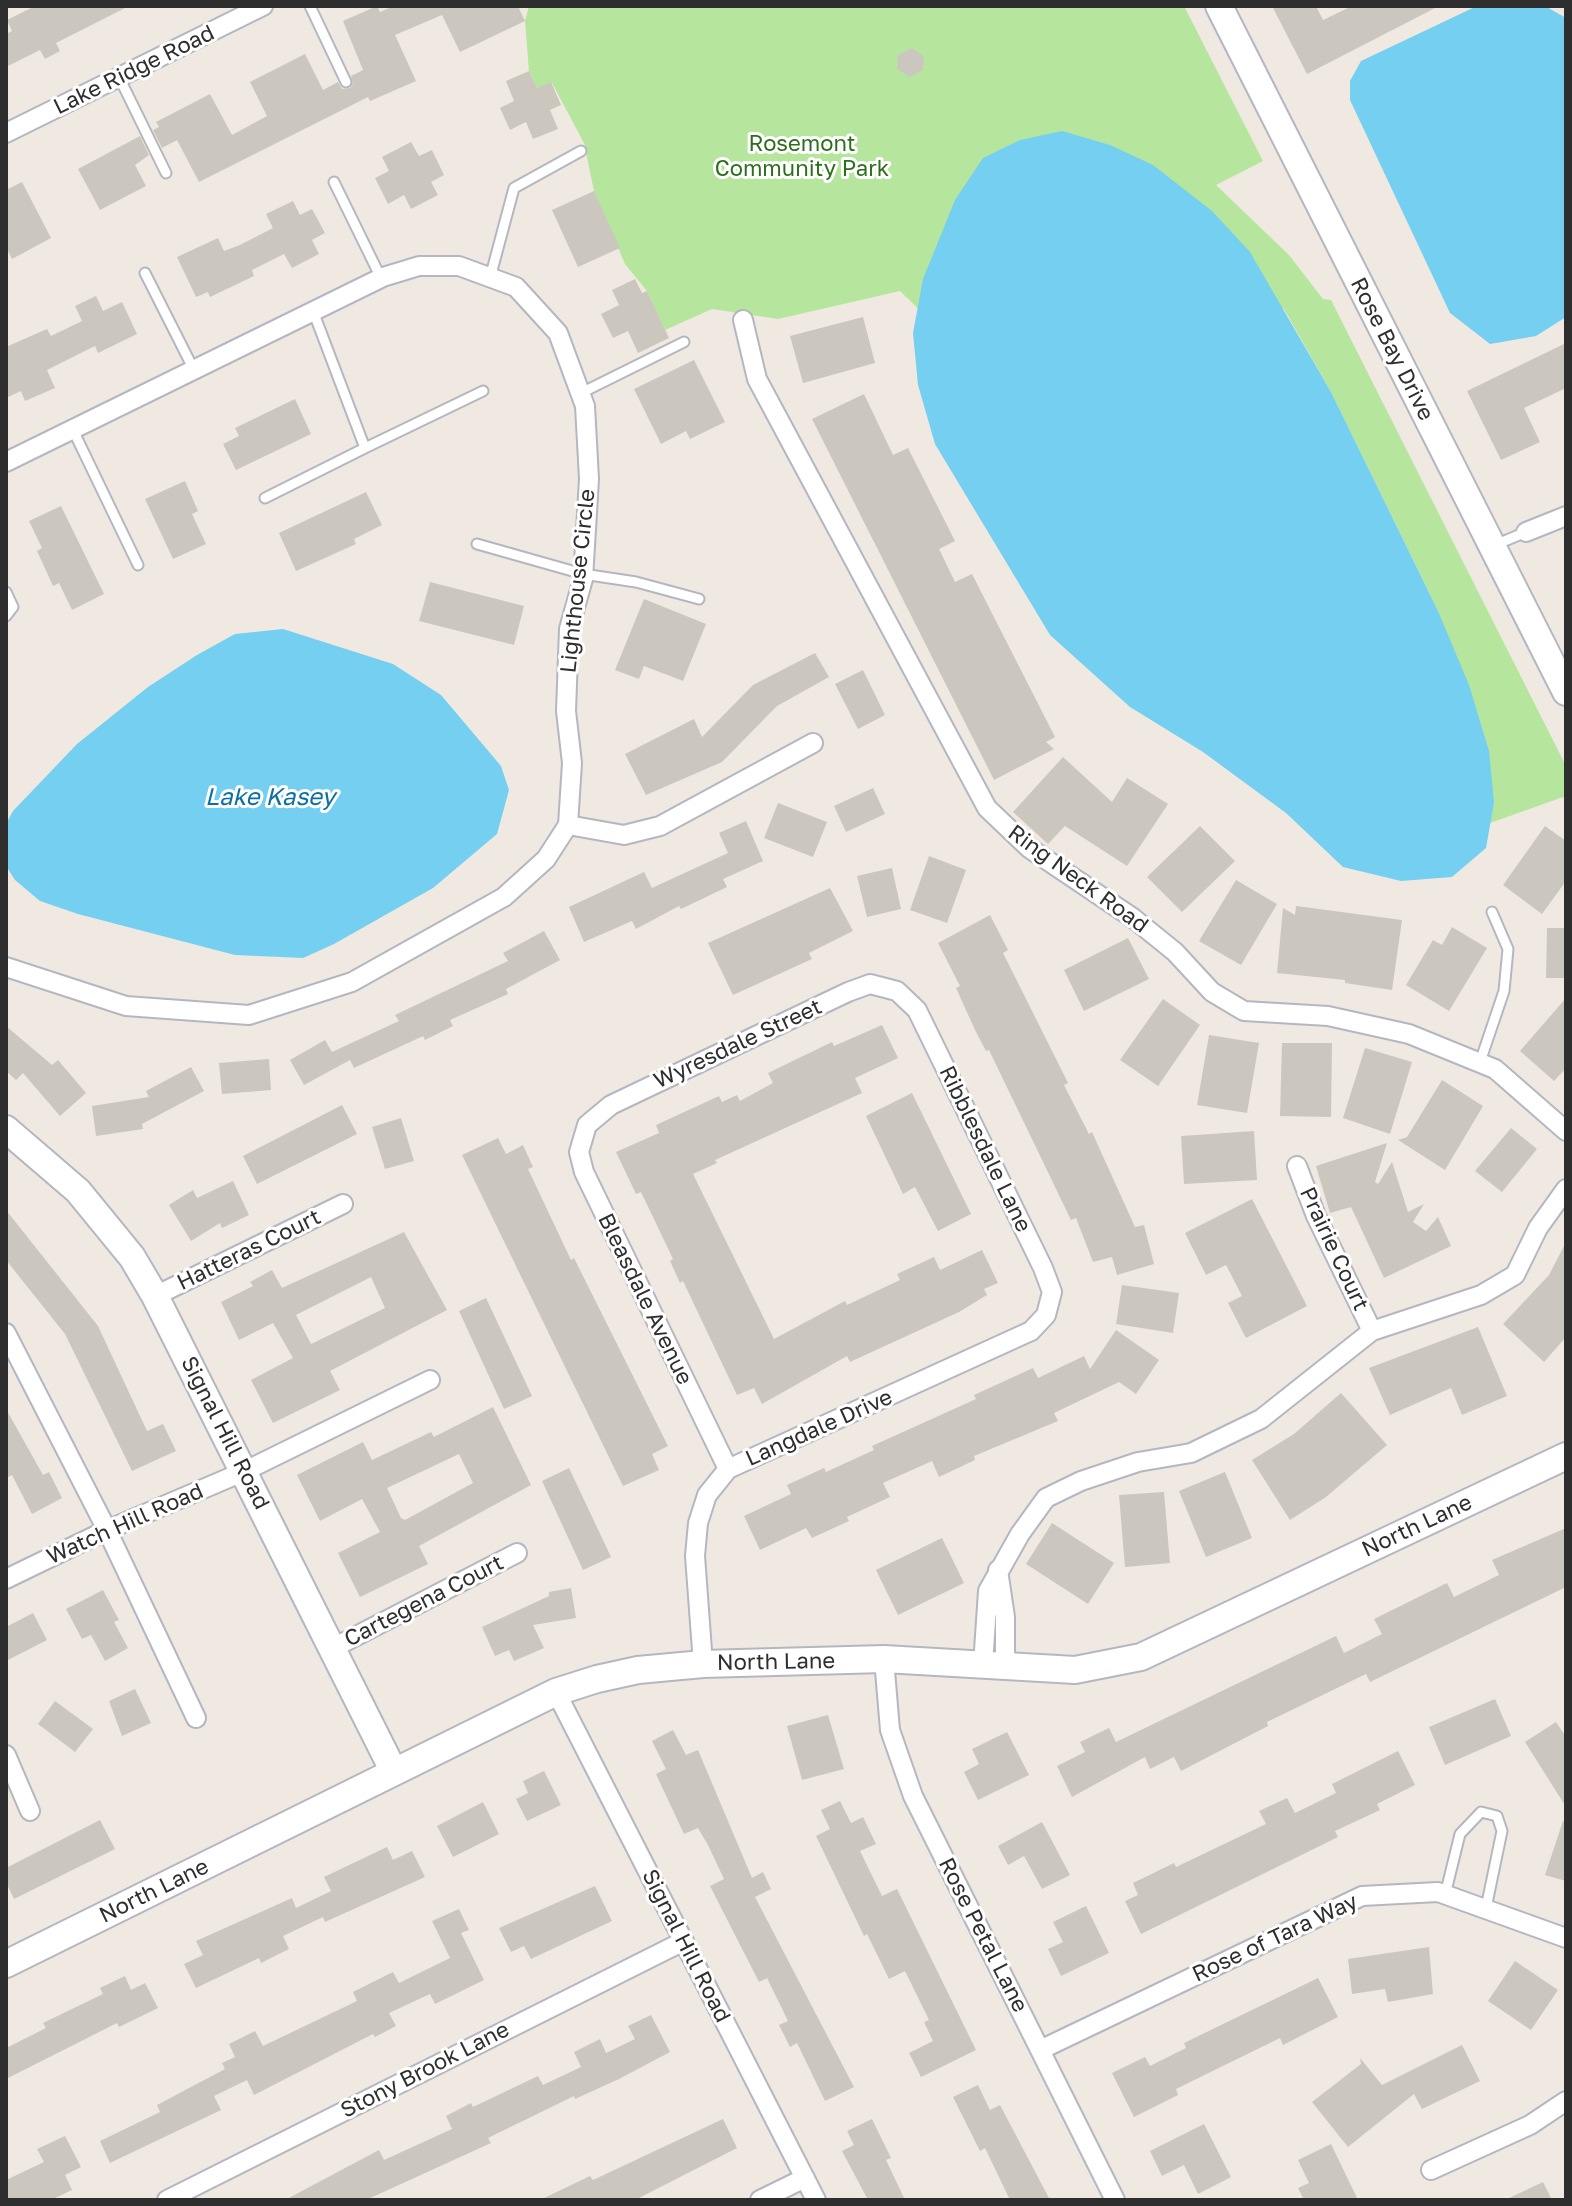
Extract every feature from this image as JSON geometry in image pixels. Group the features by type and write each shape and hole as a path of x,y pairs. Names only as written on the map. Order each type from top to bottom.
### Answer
{"street":[{"name":"Lake Ridge Road","path":"6,133 263,6"},
{"name":"Rose Bay Drive","path":"1219,6 1566,692"},
{"name":"Lighthouse Circle","path":"6,462 381,278 419,266 459,266 516,287 558,333 585,406 589,479 583,574 569,629 566,711 572,763 568,825 546,859 504,897 352,982 249,1015 126,1006 6,967"},
{"name":"Ring Neck Road","path":"743,320 757,379 987,808 1029,848 1133,918 1175,952 1212,992 1244,1011 1328,1016 1409,1034 1495,1069 1566,1131"},
{"path":"1526,532 1566,516"},
{"path":"568,825 624,835 660,826 813,743"},
{"name":"Wyresdale Street","path":"587,1125 611,1105 848,992 870,984 897,991"},
{"name":"Ribblesdale Lane","path":"897,991 917,1010 1043,1268 1052,1292 1046,1315"},
{"name":"Bleasdale Avenue","path":"587,1125 579,1152 584,1172 728,1469"},
{"name":"Signal Hill Road","path":"6,1129 78,1191 132,1257 245,1471 394,1772"},
{"name":"Prairie Court","path":"1297,1166 1316,1216 1372,1331"},
{"path":"994,1665 1005,1617 998,1570 1046,1498 1081,1481 1138,1462 1191,1453 1261,1419 1372,1331 1481,1295 1515,1275 1538,1228 1566,1189"},
{"name":"Hatteras Court","path":"155,1296 343,1204"},
{"name":"Langdale Drive","path":"703,1664 695,1556 698,1523 707,1495 728,1469 1031,1331 1046,1315"},
{"path":"6,1333 107,1530 196,1718"},
{"name":"Watch Hill Road","path":"6,1579 107,1530 245,1471 430,1380"},
{"name":"North Lane","path":"6,1964 556,1692 638,1670 703,1664 884,1659 1075,1670 1141,1657 1566,1456"},
{"name":"Cartegena Court","path":"331,1649 517,1553"},
{"name":"Rose Petal Lane","path":"884,1659 890,1730 913,1796 1115,2200"},
{"name":"Signal Hill Road","path":"556,1692 816,2200"},
{"path":"6,1755 30,1811"},
{"name":"Rose of Tara Way","path":"1040,2050 1362,1896 1445,1895 1566,1938"},
{"name":"Stony Brook Lane","path":"167,2200 684,1941"},
{"path":"1431,2170 1530,2125 1566,2101"},
{"path":"760,2200 805,2178"}],"lane":[{"path":"310,6 346,82"},
{"path":"119,77 166,173"},
{"path":"490,278 514,188 581,151"},
{"path":"334,182 381,278"},
{"path":"145,273 194,370"},
{"path":"313,311 365,448"},
{"path":"581,393 684,342"},
{"path":"265,498 483,391"},
{"path":"73,430 138,565"},
{"path":"1492,546 1526,532"},
{"path":"477,544 583,574 636,582 699,599"},
{"path":"6,592 13,607 6,616"},
{"path":"1480,1062 1504,991 1508,949 1492,912"},
{"path":"1445,1895 1460,1834 1481,1812 1497,1816 1502,1831 1486,1908"}],"green space":[{"name":"Rosemont Community Park","path":"529,6 1184,6 1263,161 1216,185 1289,255 1323,299 1331,300 1566,766 1566,796 1490,823 1494,803 1438,611 1331,392 1284,309 934,324 900,291 778,319 712,309 665,330 647,291 625,264 594,191 584,143 552,83 537,88 529,71 525,21"}],"water":[{"path":"1477,6 1545,6 1566,18 1566,317 1536,336 1490,344 1450,313 1350,100 1350,81 1361,61"},
{"path":"1062,131 1110,145 1153,165 1212,211 1250,252 1331,392 1438,611 1469,685 1489,751 1494,803 1486,848 1452,877 1401,881 1343,867 1286,813 1203,752 1130,707 1050,635 935,444 918,385 913,333 923,279 955,200 983,158 1020,140"},
{"name":"Lake Kasey","path":"283,629 393,664 441,695 501,766 509,790 497,834 433,888 303,958 235,955 78,914 40,901 15,880 6,866 6,824 13,811 77,744 148,687 197,655 235,634"}],"building":[{"path":"35,6 129,6 56,43 60,51 45,59 40,50 6,67 6,34 12,31 7,20"},
{"path":"377,6 380,12 394,6 518,6 525,21 460,52 442,15 395,35 416,81 370,101 368,97 199,182 177,140 162,148 153,130 159,127 156,122 210,94 232,135 267,116 250,82 305,54 323,90 338,82 342,89 350,88 353,83 351,76 363,70 343,21"},
{"path":"1272,6 1316,6 1323,20 1352,6 1439,6 1307,74"},
{"path":"912,48 924,56 923,70 910,77 897,69 898,55"},
{"path":"529,71 537,88 551,82 561,105 550,110 558,129 533,139 526,122 510,130 500,108 514,101 506,81"},
{"path":"140,136 149,155 135,165 146,186 100,210 78,169"},
{"path":"411,142 419,156 432,150 444,175 431,182 438,195 411,209 404,195 388,204 375,178 389,171 382,157"},
{"path":"22,182 51,238 12,259 6,247 6,190"},
{"path":"594,191 620,248 578,267 552,210"},
{"path":"293,201 300,215 312,209 325,233 312,240 319,254 292,268 284,254 252,270 254,276 210,297 208,292 196,297 177,257 218,238 224,251 240,245 273,228 266,214"},
{"path":"635,279 642,293 647,291 669,338 638,353 628,331 613,338 601,314 619,305 612,290"},
{"path":"96,296 103,311 122,302 137,334 98,353 95,346 47,370 55,388 25,401 21,391 6,398 6,347 47,329 51,336 82,321 75,306"},
{"path":"863,317 875,363 803,383 790,336"},
{"path":"1566,343 1566,388 1524,408 1540,442 1501,460 1467,391"},
{"path":"694,360 725,422 690,439 686,431 661,444 634,389"},
{"path":"864,394 893,455 908,448 955,541 939,549 955,582 972,574 1055,737 1046,742 1054,749 994,780 812,419"},
{"path":"295,399 311,434 236,470 223,444 239,436 235,428"},
{"path":"185,481 198,511 192,514 206,544 173,559 145,499"},
{"path":"366,492 382,525 354,539 356,544 296,571 279,533"},
{"path":"61,506 104,594 72,610 59,583 53,586 37,551 42,548 29,521"},
{"path":"430,582 524,606 514,645 419,621"},
{"path":"644,599 706,624 683,681 644,666 639,679 615,670"},
{"path":"815,653 829,677 777,706 722,762 646,795 625,754 694,719 702,737 753,685"},
{"path":"863,670 885,715 858,729 835,684"},
{"path":"1063,757 1112,802 1127,778 1168,804 1127,866 1065,826 1048,844 1013,812"},
{"path":"873,788 885,814 846,832 834,806"},
{"path":"778,803 827,822 813,857 764,838"},
{"path":"746,821 763,861 723,879 727,887 681,909 679,906 636,929 632,921 584,942 569,907 644,872 652,888 728,853 719,833"},
{"path":"1200,826 1235,861 1182,912 1147,877"},
{"path":"1545,826 1566,841 1566,881 1542,914 1503,885"},
{"path":"929,856 966,870 947,923 910,910"},
{"path":"892,868 901,909 867,917 857,876"},
{"path":"1236,880 1277,904 1241,965 1199,941"},
{"path":"830,888 853,931 809,953 812,959 733,995 708,943"},
{"path":"1296,906 1402,920 1392,990 1345,983 1345,980 1277,973 1283,908 1295,915"},
{"path":"990,915 1008,950 1003,953 1068,1083 1064,1085 1089,1134 1092,1132 1135,1227 1144,1225 1154,1264 1117,1275 1112,1257 1093,1262 1076,1218 1071,1220 989,1050 986,1051 976,1032 956,988 960,986 938,943"},
{"path":"1452,927 1487,948 1449,1011 1406,985 1433,940 1442,945"},
{"path":"1547,928 1566,928 1566,978 1546,978"},
{"path":"544,931 560,960 506,989 508,994 450,1020 453,1026 425,1040 423,1036 354,1068 350,1060 304,1085 290,1060 325,1040 332,1052 399,1021 395,1015 508,961 503,953"},
{"path":"1128,938 1149,979 1084,1011 1064,970"},
{"path":"1566,998 1566,1068 1554,1081 1520,1051"},
{"path":"1163,999 1200,1025 1158,1086 1120,1060"},
{"path":"882,1025 898,1058 855,1078 862,1093 715,1160 717,1163 693,1174 774,1339 845,1301 847,1305 900,1280 897,1274 934,1257 940,1270 982,1250 998,1283 984,1289 987,1295 959,1312 850,1362 847,1356 762,1404 754,1388 737,1395 683,1281 680,1283 670,1261 673,1259 641,1192 636,1194 616,1152 659,1133 656,1125 719,1096 722,1102 737,1095 740,1101 773,1083 768,1073 832,1042 834,1046"},
{"path":"6,1026 52,1065 58,1060 86,1093 60,1116 23,1073 16,1080 6,1071"},
{"path":"1209,1035 1259,1043 1247,1113 1197,1105"},
{"path":"1282,1043 1332,1043 1331,1117 1280,1116"},
{"path":"1365,1048 1412,1062 1390,1134 1343,1118"},
{"path":"269,1059 271,1090 222,1094 219,1063"},
{"path":"191,1067 204,1091 142,1124 143,1129 96,1136 92,1106 149,1097 146,1091"},
{"path":"1442,1080 1483,1106 1445,1170 1398,1140 1407,1137"},
{"path":"912,1093 971,1214 938,1231 915,1187 903,1194 866,1116"},
{"path":"342,1105 357,1134 257,1184 243,1156"},
{"path":"401,1118 414,1161 385,1169 372,1127"},
{"path":"1511,1128 1537,1149 1502,1192 1475,1171"},
{"path":"1254,1131 1257,1180 1184,1184 1181,1136"},
{"path":"498,1138 506,1154 523,1145 533,1167 528,1169 571,1260 574,1258 668,1446 652,1454 659,1470 623,1486 462,1155"},
{"path":"1387,1143 1375,1182 1378,1184 1392,1162 1408,1212 1424,1204 1413,1222 1426,1231 1438,1217 1451,1246 1384,1278 1351,1207 1330,1213 1316,1166"},
{"path":"233,1181 249,1215 222,1228 220,1223 191,1241 169,1205 193,1190 197,1198"},
{"path":"1252,1199 1307,1306 1246,1338 1228,1303 1242,1296 1226,1265 1206,1275 1185,1233"},
{"path":"6,1210 98,1326 147,1431 163,1424 176,1451 132,1471 65,1334 6,1260"},
{"path":"404,1232 447,1310 330,1371 340,1390 273,1423 251,1380 293,1358 273,1323 239,1340 221,1302 253,1286 250,1282 272,1270 282,1288","holes":["371,1277 385,1308 311,1344 296,1315"]},
{"path":"1566,1242 1566,1337 1544,1362 1503,1324 1549,1275"},
{"path":"1122,1285 1179,1293 1173,1333 1116,1324"},
{"path":"486,1298 532,1396 504,1409 459,1311"},
{"path":"1478,1327 1507,1396 1462,1415 1451,1388 1390,1415 1369,1368"},
{"path":"1116,1330 1159,1360 1136,1394 1119,1382 1054,1413 1058,1421 974,1456 975,1460 939,1477 932,1461 883,1483 890,1497 847,1517 849,1521 812,1538 806,1528 760,1550 744,1516 791,1494 787,1485 824,1468 826,1472 874,1450 872,1446 976,1399 974,1395 1033,1368 1038,1378 1084,1356 1090,1369"},
{"path":"1341,1393 1387,1445 1326,1497 1290,1520 1252,1460 1294,1434"},
{"path":"493,1407 531,1485 419,1546 428,1564 360,1597 338,1553 380,1532 362,1499 320,1521 297,1475 363,1442 372,1460 431,1432 434,1437","holes":["459,1454 473,1483 405,1520 401,1518 387,1488"]},
{"path":"6,1409 43,1475 49,1472 62,1498 32,1514 12,1475 6,1478"},
{"path":"569,1468 611,1557 583,1570 542,1481"},
{"path":"1225,1472 1252,1538 1206,1557 1179,1491"},
{"path":"1164,1492 1170,1563 1125,1567 1119,1495"},
{"path":"1052,1523 1114,1563 1088,1604 1026,1564"},
{"path":"1566,1528 1566,1587 1370,1682 1366,1674 1267,1722 1268,1726 1181,1771 1174,1757 1150,1769 1145,1757 1072,1797 1057,1766 1085,1752 1080,1742 1109,1728 1116,1742 1336,1636 1344,1653 1382,1634 1374,1619 1447,1583 1454,1597 1499,1575 1492,1560"},
{"path":"942,1538 964,1583 898,1615 876,1570"},
{"path":"571,1588 576,1618 533,1625 544,1648 514,1661 509,1650 495,1656 482,1627 549,1596 549,1592"},
{"path":"103,1590 119,1620 114,1622 128,1648 105,1661 91,1635 82,1639 66,1609"},
{"path":"33,1613 47,1640 6,1661 6,1627"},
{"path":"135,1689 151,1723 122,1736 109,1701"},
{"path":"1495,1699 1511,1736 1445,1765 1429,1727"},
{"path":"55,1701 93,1729 75,1752 38,1724"},
{"path":"828,1715 844,1769 802,1780 787,1726"},
{"path":"1556,1722 1566,1737 1566,1807 1525,1742"},
{"path":"673,1730 686,1755 698,1750 752,1878 763,1872 771,1889 755,1897 854,2087 825,2101 797,2043 790,2047 779,2025 788,2021 767,1978 759,1982 710,1886 724,1879 708,1845 698,1828 684,1834 656,1774 666,1769 652,1741"},
{"path":"1007,1732 1029,1775 978,1800 964,1772 979,1764 972,1749"},
{"path":"1398,1751 1415,1785 1377,1804 1380,1810 1335,1831 1338,1837 1141,1934 1125,1901 1138,1895 1133,1883 1174,1863 1176,1867 1266,1824 1259,1811 1287,1798 1295,1813 1336,1793 1332,1784"},
{"path":"544,1771 561,1805 527,1821 516,1799 528,1793 523,1781"},
{"path":"840,1801 851,1823 863,1817 876,1844 860,1851 882,1896 897,1889 976,2050 921,2077 909,2053 933,2041 924,2022 929,2020 905,1971 889,1979 867,1934 864,1936 816,1836 830,1829 821,1810"},
{"path":"483,1802 499,1834 453,1857 437,1826"},
{"path":"100,1820 115,1849 14,1899 6,1882 6,1868"},
{"path":"1563,1821 1566,1822 1566,1881 1545,1875"},
{"path":"1042,1822 1070,1875 1042,1889 1024,1856 1008,1865 998,1846"},
{"path":"387,1847 393,1860 412,1851 425,1877 325,1922 323,1917 283,1936 289,1949 261,1963 259,1958 196,1988 184,1964 203,1955 196,1941 292,1898 296,1908 331,1891 324,1877"},
{"path":"595,1886 612,1921 531,1959 524,1946 511,1952 499,1928"},
{"path":"1086,1906 1109,1953 1061,1976 1048,1949 1063,1942 1053,1922"},
{"path":"459,1909 469,1930 461,1933 484,1980 435,2004 430,1994 389,2013 396,2026 375,2037 373,2034 254,2095 247,2080 214,2096 221,2110 110,2163 100,2141 160,2112 157,2105 225,2069 222,2063 235,2057 229,2044 255,2031 263,2046 357,2001 353,1992 393,1972 399,1983 450,1958 432,1921"},
{"path":"1429,1947 1433,1994 1388,2002 1385,1989 1352,1994 1348,1959"},
{"path":"1515,1961 1558,1990 1531,2030 1488,2001"},
{"path":"125,1976 131,1990 145,1983 158,2008 119,2027 117,2023 6,2079 6,2048 46,2028 43,2023 103,1994 100,1988"},
{"path":"1318,1978 1338,2017 1283,2045 1280,2038 1176,2089 1178,2095 1134,2117 1112,2073 1145,2057 1150,2066 1186,2048 1184,2043"},
{"path":"651,2015 670,2052 619,2079 575,2099 574,2096 488,2138 491,2143 366,2200 285,2200 379,2150 384,2160 452,2129 446,2116 471,2103 473,2107 538,2076 543,2085 581,2067 574,2052 600,2039 606,2053 635,2039 628,2026"},
{"path":"1462,2045 1480,2081 1422,2109 1414,2094 1348,2147 1312,2102 1361,2064 1360,2058 1382,2085"},
{"path":"978,2085 990,2110 1000,2105 1050,2200 1010,2200 985,2148 980,2151 953,2097"},
{"path":"723,2119 737,2148 635,2200 540,2200 590,2176 593,2180"},
{"path":"872,2119 891,2158 886,2160 905,2200 868,2200 842,2151 854,2145 847,2131"},
{"path":"1204,2124 1231,2177 1198,2194 1184,2165 1162,2176 1150,2151"},
{"path":"65,2136 81,2167 65,2175 72,2190 51,2200 6,2200 6,2180 44,2162 37,2149"},
{"path":"1331,2144 1358,2200 1304,2200 1298,2188 1309,2183 1298,2160"},
{"path":"1543,2182 1552,2200 1505,2200"}]}
